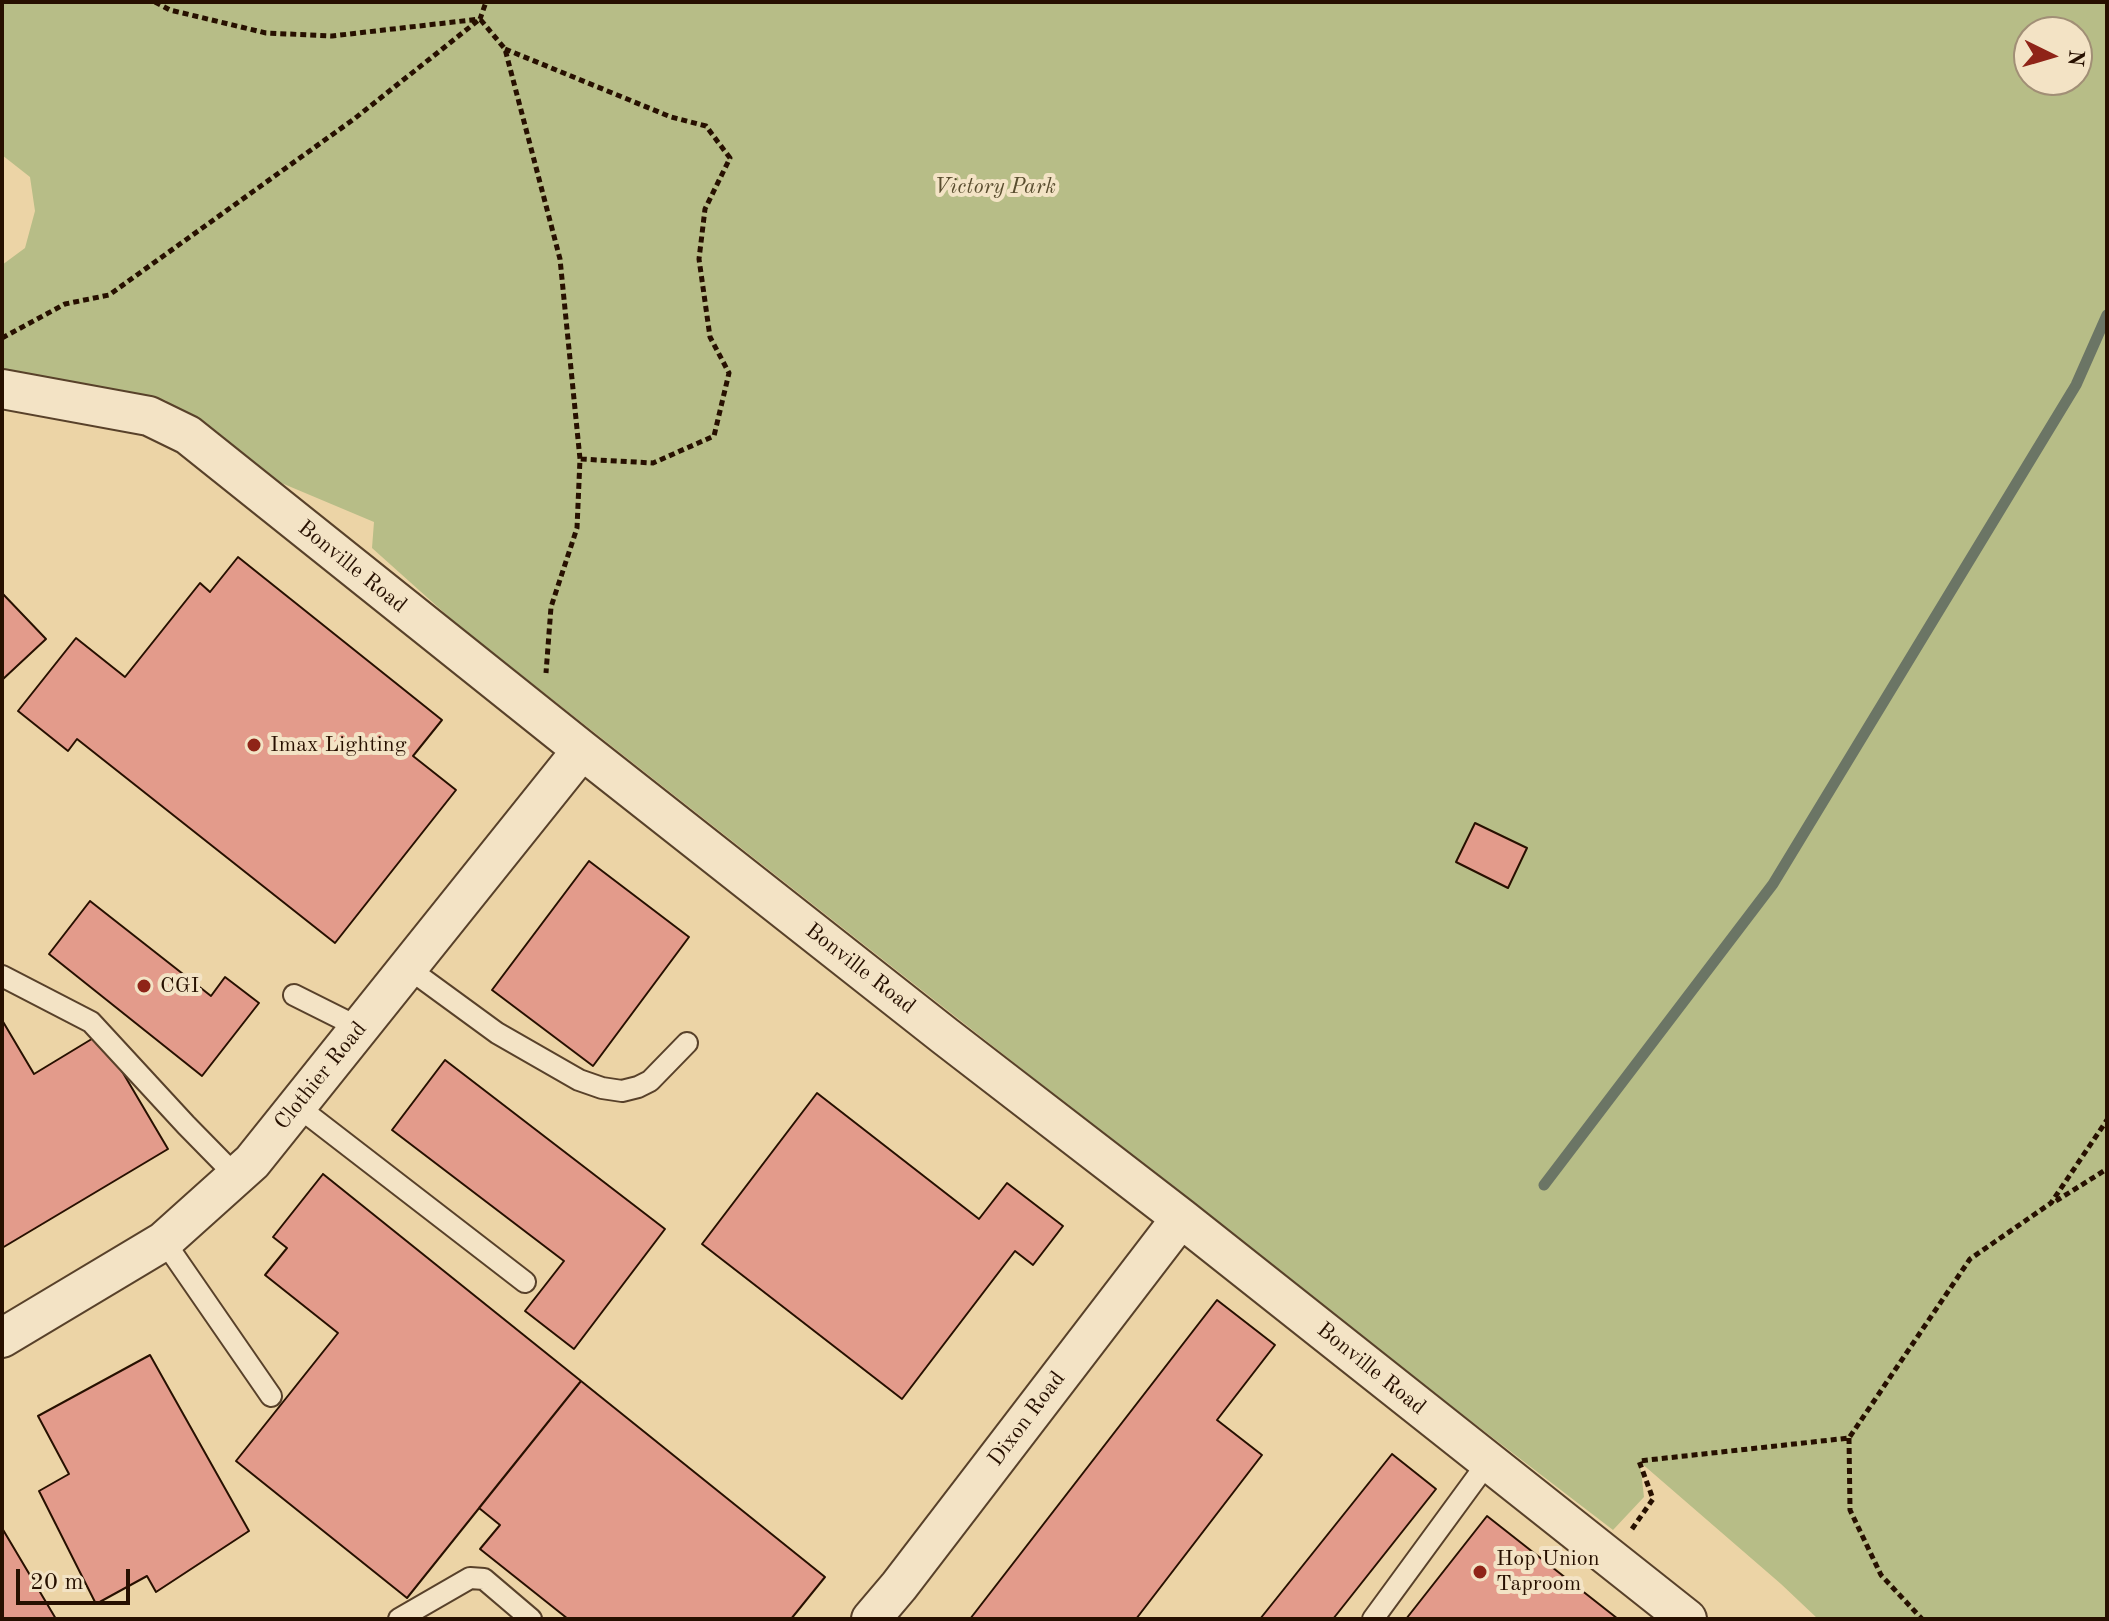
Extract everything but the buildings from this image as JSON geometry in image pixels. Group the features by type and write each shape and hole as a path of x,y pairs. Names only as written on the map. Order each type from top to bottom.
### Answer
{"street":[{"name":"Bonville Road","path":"2,389 149,416 188,435 530,709 1687,1619"},
{"name":"Clothier Road","path":"2,1338 164,1241 252,1162 582,750"},
{"name":"Dixon Road","path":"871,1619 1181,1218"}],"lane":[{"path":"408,968 497,1033 579,1080 602,1088 622,1091 650,1081 687,1043"},
{"path":"2,976 91,1022 236,1176"},
{"path":"294,995 360,1028"},
{"path":"297,1106 525,1282"},
{"path":"164,1241 271,1396"},
{"path":"1373,1619 1488,1462"},
{"path":"399,1619 470,1578 484,1579 531,1619"}],"path":[{"path":"155,2 170,10 266,33 332,36 480,19"},
{"path":"2,338 65,304 109,295 354,119 480,19 486,2"},
{"path":"480,19 505,49 560,259 580,459 577,528 551,607 545,687 530,709"},
{"path":"505,49 671,117 706,126 730,158 705,209 699,259 710,337 729,373 714,436 653,463 580,459"},
{"path":"2051,1203 2107,1120"},
{"path":"1922,1619 1881,1575 1850,1510 1849,1438 1970,1259 2107,1169"},
{"path":"1610,1558 1653,1499 1639,1461 1849,1438"}],"green space":[{"name":"Victory Park","path":"2,2 2107,2 2107,1619 1818,1619 1640,1462 1644,1497 1613,1530 1407,1372 459,626 372,548 374,522 260,474 165,400 2,369 2,265 25,248 35,211 30,177 2,155"}],"waterway":[{"path":"1544,1185 1773,884 2076,385 2107,315"}],"place":[{"name":"Imax Lighting","path":"254,745"},
{"name":"CGI","path":"144,986"},
{"name":"Hop Union Taproom","path":"1480,1572"}]}
